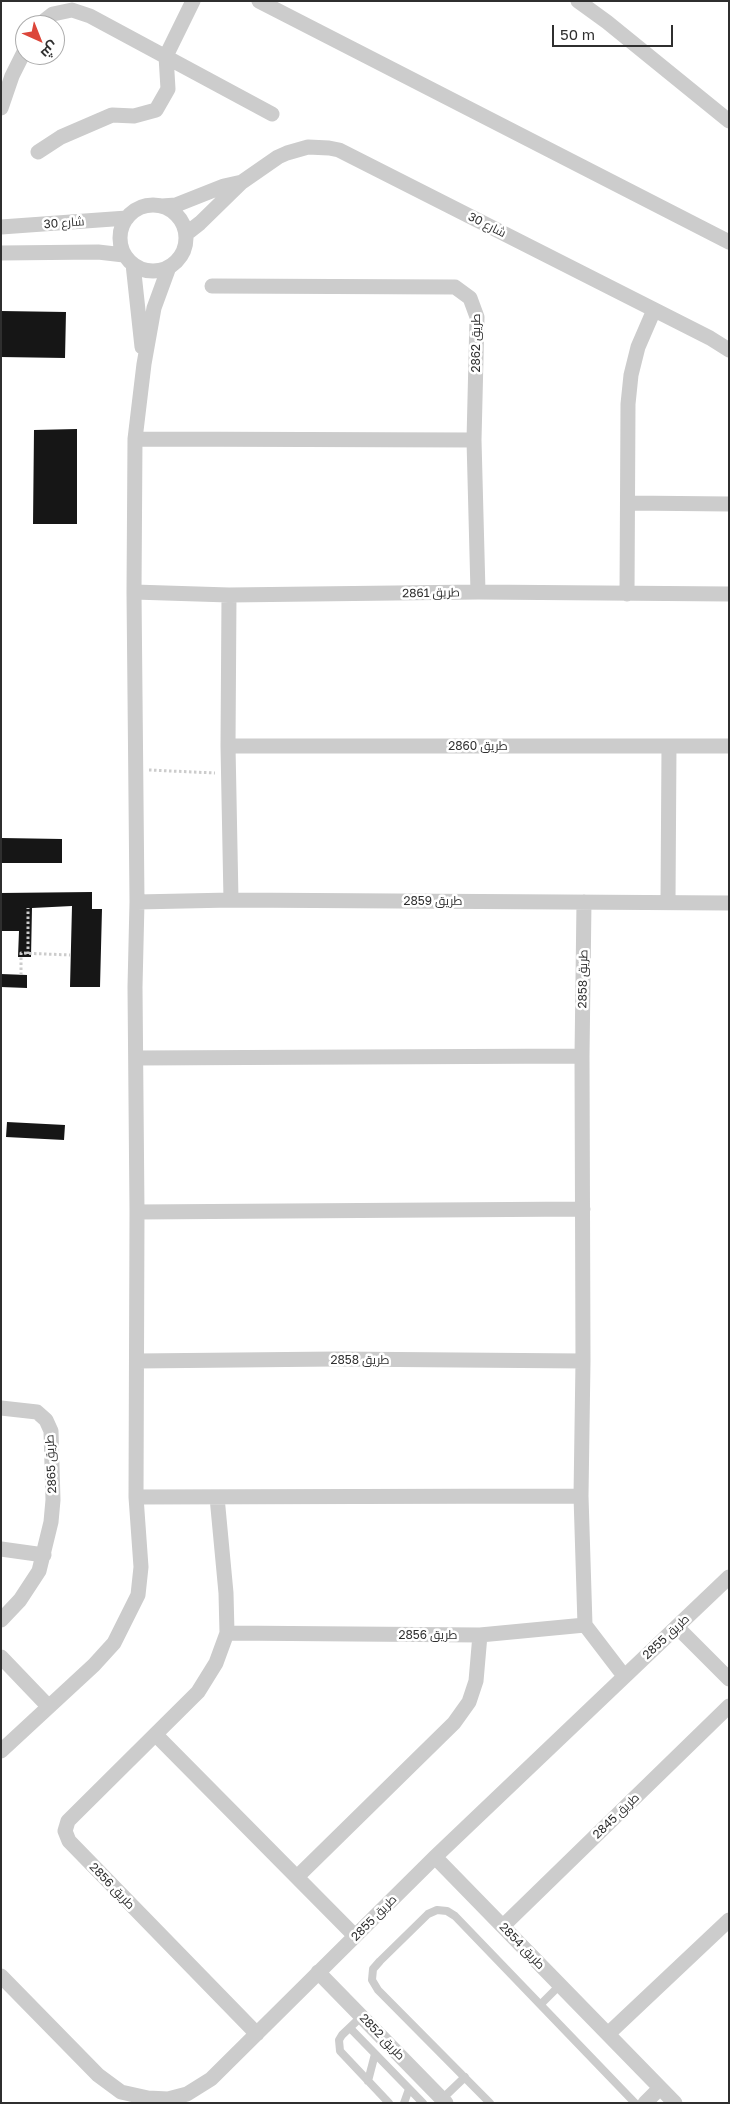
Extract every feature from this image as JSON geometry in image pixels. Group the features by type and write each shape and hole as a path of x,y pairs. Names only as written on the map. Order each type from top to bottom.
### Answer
{"street":[{"path":"55,1 72,10 90,16 272,114"},
{"path":"38,152 62,136 112,115 134,116 156,110 168,89 166,56 193,1"},
{"path":"258,1 729,242"},
{"path":"578,1 608,22 729,121"},
{"path":"52,15 72,10"},
{"path":"1,108 18,65"},
{"name":"شارع 30","path":"186,234 242,182 288,153 308,147 339,150 710,338 729,350"},
{"name":"شارع 30","path":"1,227 127,218 137,210 149,205 176,205 224,186 242,182"},
{"path":"1,1751 94,1664 114,1642 138,1595 141,1567 136,1497 137,1212 135,987 138,902 134,592 135,439 144,364 154,308 170,267 179,258 185,247 186,234 182,222 173,212 162,206"},
{"path":"127,218 121,230 120,243 129,260 144,364"},
{"path":"1,253 98,252 129,260 144,270 157,271 170,267"},
{"name":"طريق 2862","path":"212,286 455,287 470,298 477,317 474,440 478,592"},
{"path":"627,594 628,404 631,375 638,347 654,310"},
{"path":"135,439 474,440"},
{"path":"628,503 729,504"},
{"name":"طريق 2861","path":"134,592 229,596 478,592 729,594"},
{"path":"229,596 228,773 231,900"},
{"name":"طريق 2860","path":"228,746 729,746"},
{"path":"668,902 670,746"},
{"name":"طريق 2859","path":"138,902 231,900 729,902"},
{"name":"طريق 2858","path":"584,902 582,1056 584,1360 581,1496 585,1625"},
{"path":"136,1058 582,1056"},
{"path":"137,1212 584,1210"},
{"name":"طريق 2858","path":"137,1361 326,1359 584,1360"},
{"name":"طريق 2865","path":"1,1408 37,1412 46,1420 51,1431 53,1500 51,1522 39,1571 30,1586 1,1620"},
{"path":"136,1497 581,1496"},
{"name":"طريق 2856","path":"217,1498 226,1593 227,1634 216,1663 198,1692 68,1821 65,1831 69,1841 257,2034"},
{"path":"1,1549 44,1555"},
{"name":"طريق 2855","path":"1,1976 98,2075 121,2092 148,2098 168,2099 187,2094 211,2079 435,1857 729,1578"},
{"path":"585,1625 624,1676"},
{"name":"طريق 2856","path":"227,1634 480,1635 585,1625"},
{"path":"677,1627 729,1679"},
{"path":"297,1877 454,1723 468,1702 476,1681 480,1635"},
{"path":"1,1657 48,1706"},
{"name":"طريق 2845","path":"503,1926 729,1706"},
{"path":"156,1735 355,1936"},
{"name":"طريق 2854","path":"435,1857 675,2103"},
{"path":"608,2034 729,1920"},
{"name":"طريق 2852","path":"318,1972 444,2101"},
{"path":"645,2103 660,2088"}],"lane":[{"path":"490,2103 378,1990 372,1980 373,1969 428,1914 437,1910 447,1910 635,2103"},
{"path":"540,2004 560,1985"},
{"path":"362,2016 339,2040 340,2051 389,2103"},
{"path":"350,2028 423,2103"},
{"path":"368,2081 375,2054"},
{"path":"444,2101 465,2077"},
{"path":"404,2103 409,2088"}],"path":[{"path":"136,770 228,773"},
{"path":"28,908 28,954"},
{"path":"21,975 21,953 70,955"}],"building":[{"path":"1,311 66,312 65,358 1,357"},
{"path":"77,429 77,524 33,524 34,430"},
{"path":"2,838 62,839 62,863 2,863"},
{"path":"92,892 92,909 102,909 100,987 70,987 72,906 32,908 31,957 18,957 19,931 1,931 1,893"},
{"path":"1,974 27,975 27,988 1,987"},
{"path":"7,1122 65,1125 64,1140 6,1137"}]}
